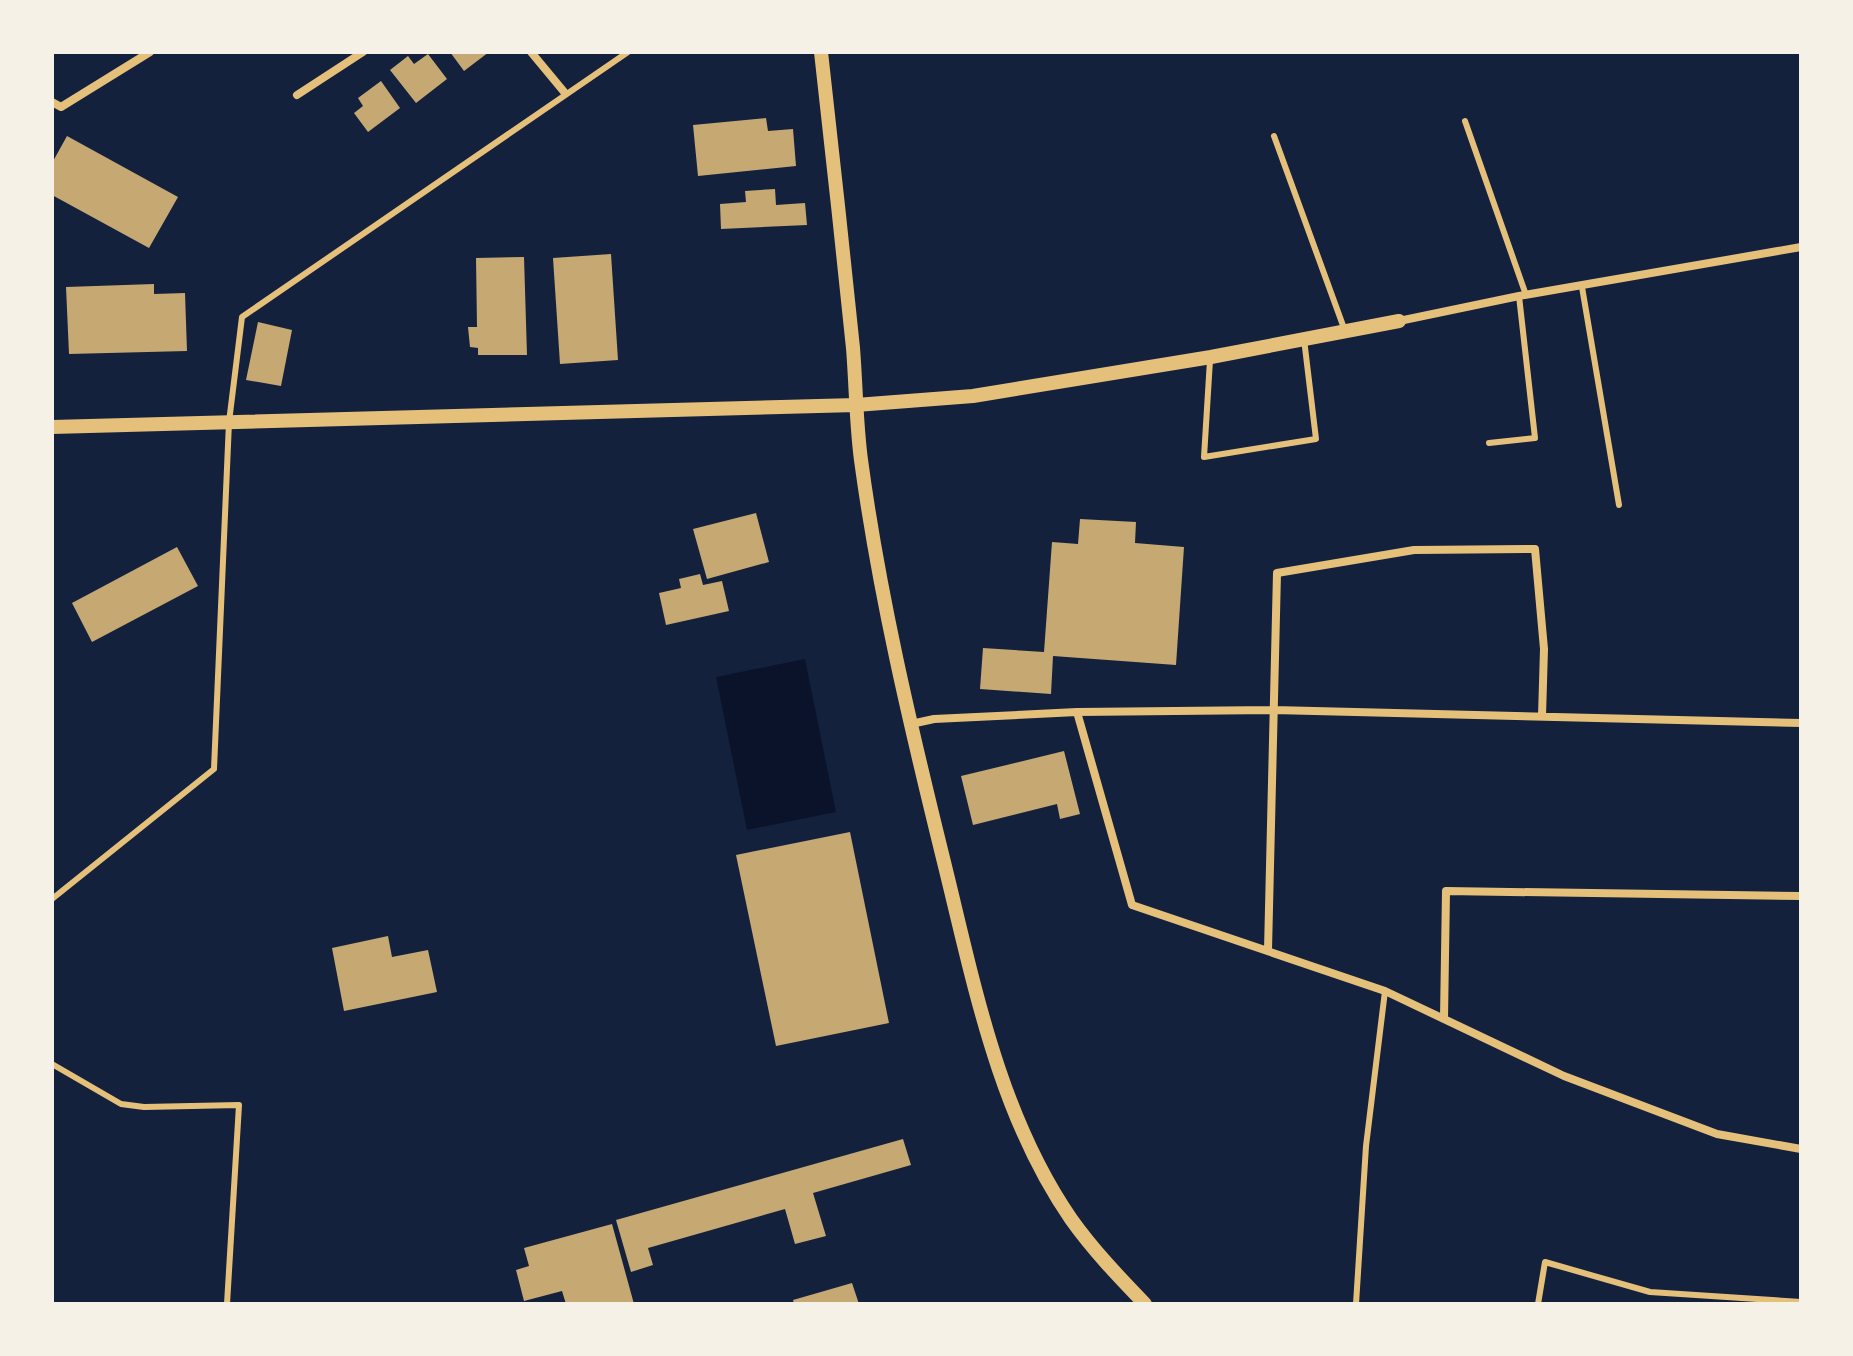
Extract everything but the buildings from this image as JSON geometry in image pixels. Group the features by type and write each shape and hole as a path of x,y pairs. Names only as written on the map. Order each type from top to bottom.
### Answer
{"street":[{"path":"52,102 61,107 150,52"},
{"path":"297,95 363,52"},
{"path":"531,52 565,93"},
{"path":"821,52 853,352 861,459 910,724 982,1012 1001,1077 1021,1129 1070,1218 1099,1257 1145,1304"},
{"path":"52,427 856,405 973,396 1211,357 1523,296 1801,247"},
{"path":"1268,950 1277,573 1414,550 1535,549 1544,649 1542,716"},
{"path":"910,724 934,719 1077,712 1274,710 1801,723"},
{"path":"1077,712 1132,905 1385,991 1564,1076 1717,1134 1801,1149"},
{"path":"1444,1019 1446,891 1801,896"}],"lane":[{"path":"52,899 214,769 229,422 242,317 628,52"},
{"path":"1465,121 1523,296 1535,438 1489,443"},
{"path":"1274,136 1345,331"},
{"path":"1582,287 1619,505"},
{"path":"1211,357 1204,457 1316,439 1304,339"},
{"path":"1356,1304 1366,1146 1385,991"},
{"path":"52,1064 121,1104 144,1107 239,1105 227,1304"},
{"path":"1538,1304 1545,1262 1650,1292 1801,1302"}],"water":[{"path":"805,659 836,812 747,830 716,677"}]}
